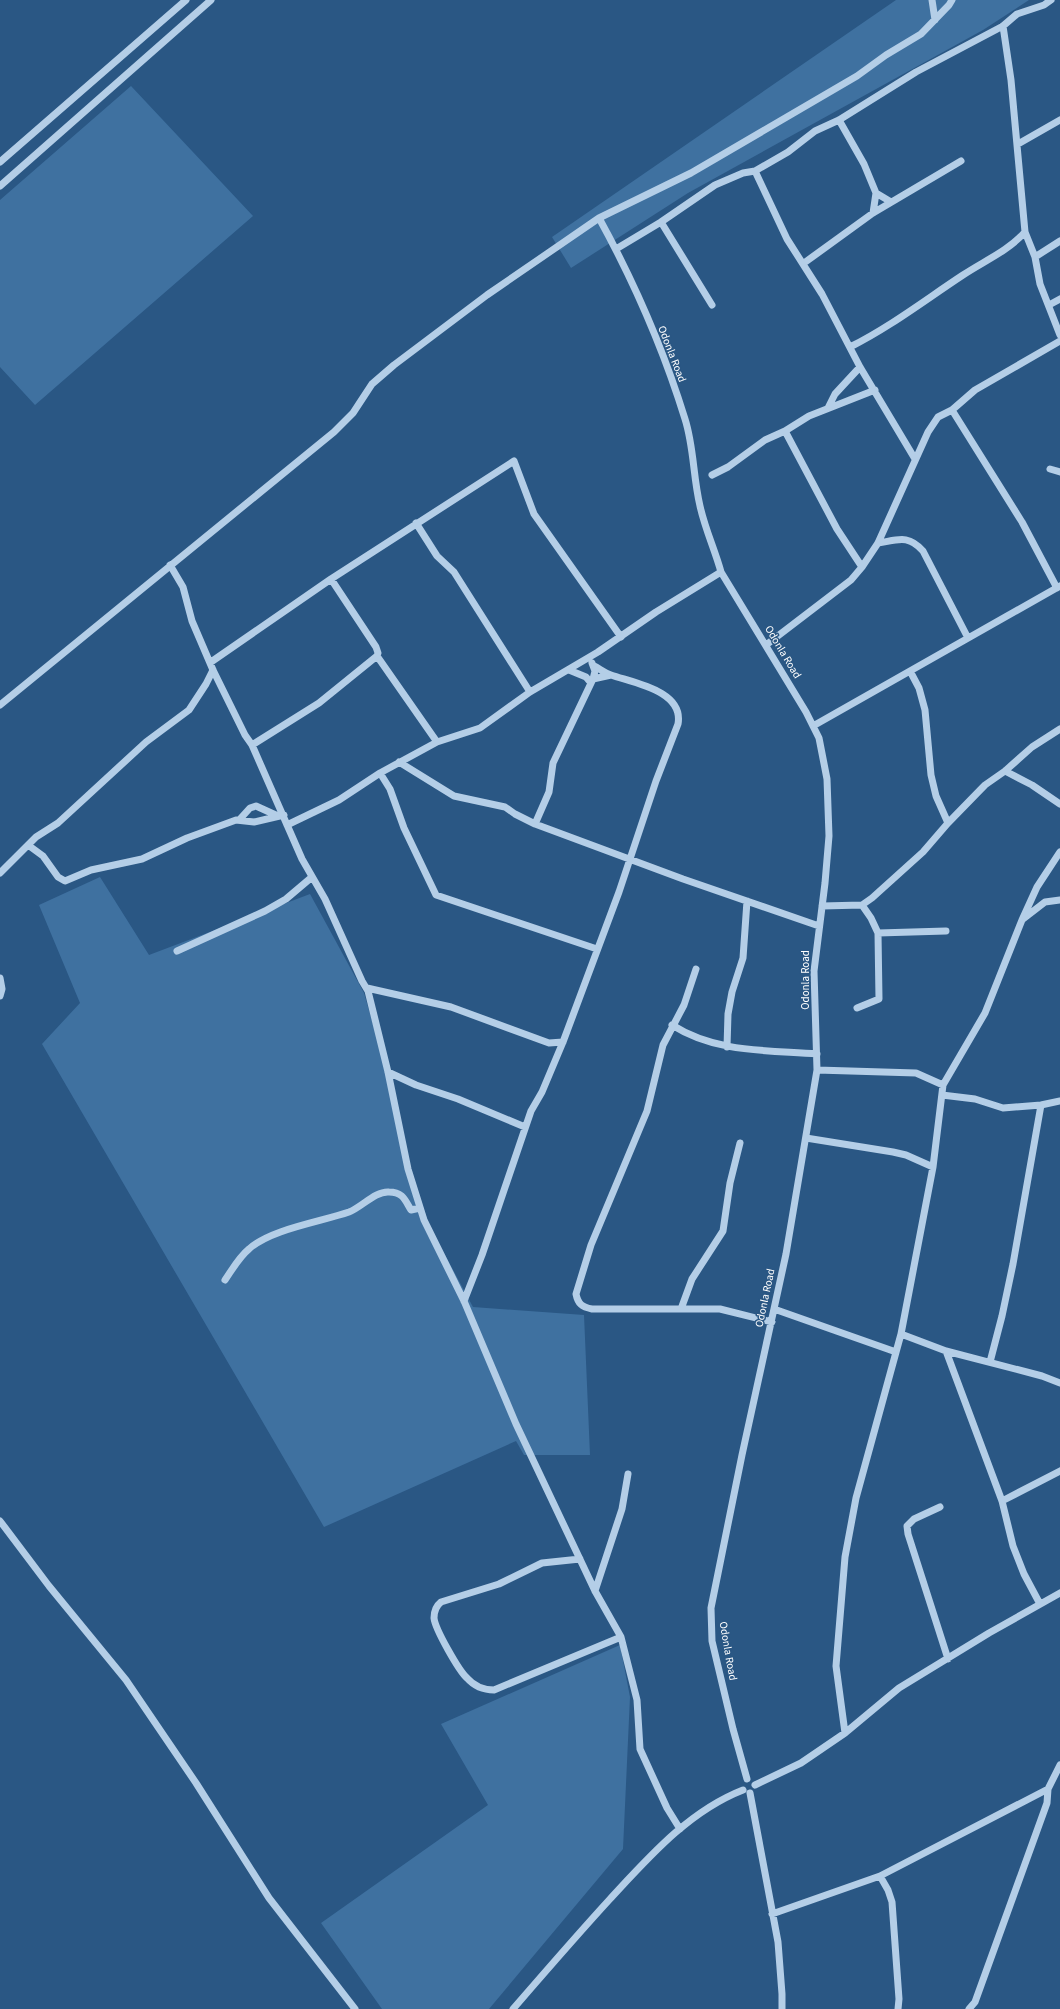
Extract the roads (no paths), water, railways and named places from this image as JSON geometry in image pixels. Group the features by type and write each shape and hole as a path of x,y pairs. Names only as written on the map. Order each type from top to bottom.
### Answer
{"street":[{"path":"0,162 186,0"},
{"path":"0,186 211,0"},
{"path":"0,705 338,428 353,413 372,384 394,365 487,295 599,218 691,173 858,76 886,54 921,34 952,0"},
{"path":"616,250 661,222 715,184 743,173 755,171 788,152 815,131 839,120 916,72 1003,26 1017,14 1044,5 1051,0"},
{"path":"930,1 935,20"},
{"path":"1003,26 1010,65 1025,232 1035,257 1040,284 1060,335"},
{"path":"839,120 864,164 876,193 872,213"},
{"path":"1018,144 1060,120"},
{"path":"804,263 872,213 961,161"},
{"path":"755,171 787,239 804,263 860,367 916,458"},
{"path":"876,193 890,202"},
{"name":"Odonla Road","path":"599,218 616,250 660,350 686,420 693,452 699,505 705,528 716,553 721,572 814,726 819,738 827,779 828,836 822,906 814,971 817,1070 786,1254 711,1608 710,1623 720,1677 747,1779"},
{"path":"661,222 712,305"},
{"path":"850,347 873,336 964,274 1013,245 1025,232"},
{"path":"1035,257 1060,241"},
{"path":"1049,304 1060,299"},
{"path":"766,645 851,580 862,567 878,543 916,458 933,423 938,417 952,410 974,390 1060,341"},
{"path":"828,408 835,394 860,367"},
{"path":"712,475 728,467 765,440 809,416 875,390"},
{"path":"814,726 1058,587 1022,522 952,410"},
{"path":"784,431 837,529 862,567"},
{"path":"211,662 416,522 514,461 534,514 621,636"},
{"path":"1050,469 1060,472"},
{"path":"416,522 437,556 454,572 530,692"},
{"path":"878,543 904,539 916,543 931,565 968,638"},
{"path":"170,565 183,586 192,621 211,662 213,670 245,735 252,745 281,816 325,899 350,950 362,981 367,988 388,1072 408,1169 424,1220 464,1301 516,1424 595,1590 621,1637 637,1700 640,1748 667,1808 680,1829"},
{"path":"287,825 339,800 380,773 437,742 480,728 530,692 589,658 656,612 721,572"},
{"path":"331,579 376,647 378,653 377,656 437,742"},
{"path":"252,745 319,703 377,656"},
{"path":"464,1301 482,1255 531,1112 542,1092 563,1042 630,859 680,716 677,707 663,695 629,679 611,675 594,666 589,658"},
{"path":"535,824 549,792 553,763 592,681 594,666"},
{"path":"0,873 36,837 58,824 146,742 189,710 206,684 213,670"},
{"path":"569,670 592,681 611,675"},
{"path":"910,671 919,688 925,710 931,775 936,796 948,823"},
{"path":"206,684 221,686"},
{"path":"822,906 862,905 890,883 923,852 948,823 985,785 1005,771 1032,747 1060,730"},
{"path":"399,762 449,794 505,807 514,814 535,824 819,926"},
{"path":"1005,771 1032,785 1060,804"},
{"path":"380,773 390,789 404,828 436,895 597,949"},
{"path":"28,845 43,856 58,877 65,881 91,870 142,859 187,838 240,819 250,808 256,806 281,816"},
{"path":"240,819 254,822 281,816"},
{"path":"845,1733 836,1666 845,1557 856,1498 901,1334 933,1167 943,1085 985,1013 1022,920 1037,887 1060,852"},
{"path":"176,951 265,911 286,899 312,877"},
{"path":"1022,920 1045,902 1060,900"},
{"path":"727,1047 728,1014 732,992 742,958 747,901"},
{"path":"857,1008 879,999 878,933 871,918 862,905"},
{"path":"878,933 946,930"},
{"path":"696,969 684,1005 672,1025 663,1045 647,1112 591,1246 576,1294 577,1301 583,1307 592,1309 720,1309 772,1322"},
{"path":"0,978 2,988 0,996"},
{"path":"367,988 451,1007 543,1041 563,1042"},
{"path":"672,1025 696,1038 727,1047 752,1051 817,1054"},
{"path":"817,1070 916,1073 943,1085"},
{"path":"388,1072 416,1085 458,1099 525,1128"},
{"path":"942,1095 975,1099 1003,1108 1041,1105 1060,1101"},
{"path":"990,1362 1012,1272 1041,1105"},
{"path":"806,1138 893,1152 906,1155 933,1167"},
{"path":"681,1309 692,1279 723,1231 730,1183 740,1143"},
{"path":"225,1280 249,1248 267,1236 348,1212 360,1207 378,1195 388,1192 397,1193 404,1197 411,1210 420,1208"},
{"path":"774,1309 896,1352"},
{"path":"901,1334 946,1351 1042,1376 1060,1383"},
{"path":"946,1351 1002,1501 1014,1546 1024,1574 1040,1604"},
{"path":"1002,1501 1060,1471"},
{"path":"595,1590 622,1509 628,1474"},
{"path":"940,1507 914,1520 907,1526 908,1534 948,1659"},
{"path":"0,1521 49,1586 126,1680 196,1783 270,1898 355,2009"},
{"path":"580,1559 542,1563 499,1584 441,1602 436,1609 434,1618 445,1644 466,1678 480,1688 494,1690 621,1637"},
{"path":"513,2009 650,1856 680,1829 705,1810 731,1795 754,1789 755,1785 801,1763 845,1733 899,1688 1060,1593"},
{"path":"969,2009 975,2002 995,1951 1046,1803 1048,1789 1060,1765"},
{"path":"755,1785 752,1780 747,1779 743,1782 747,1791 778,1942 782,2009"},
{"path":"772,1914 880,1876 1048,1789"},
{"path":"880,1876 888,1890 892,1902 899,1999 898,2009"}]}
